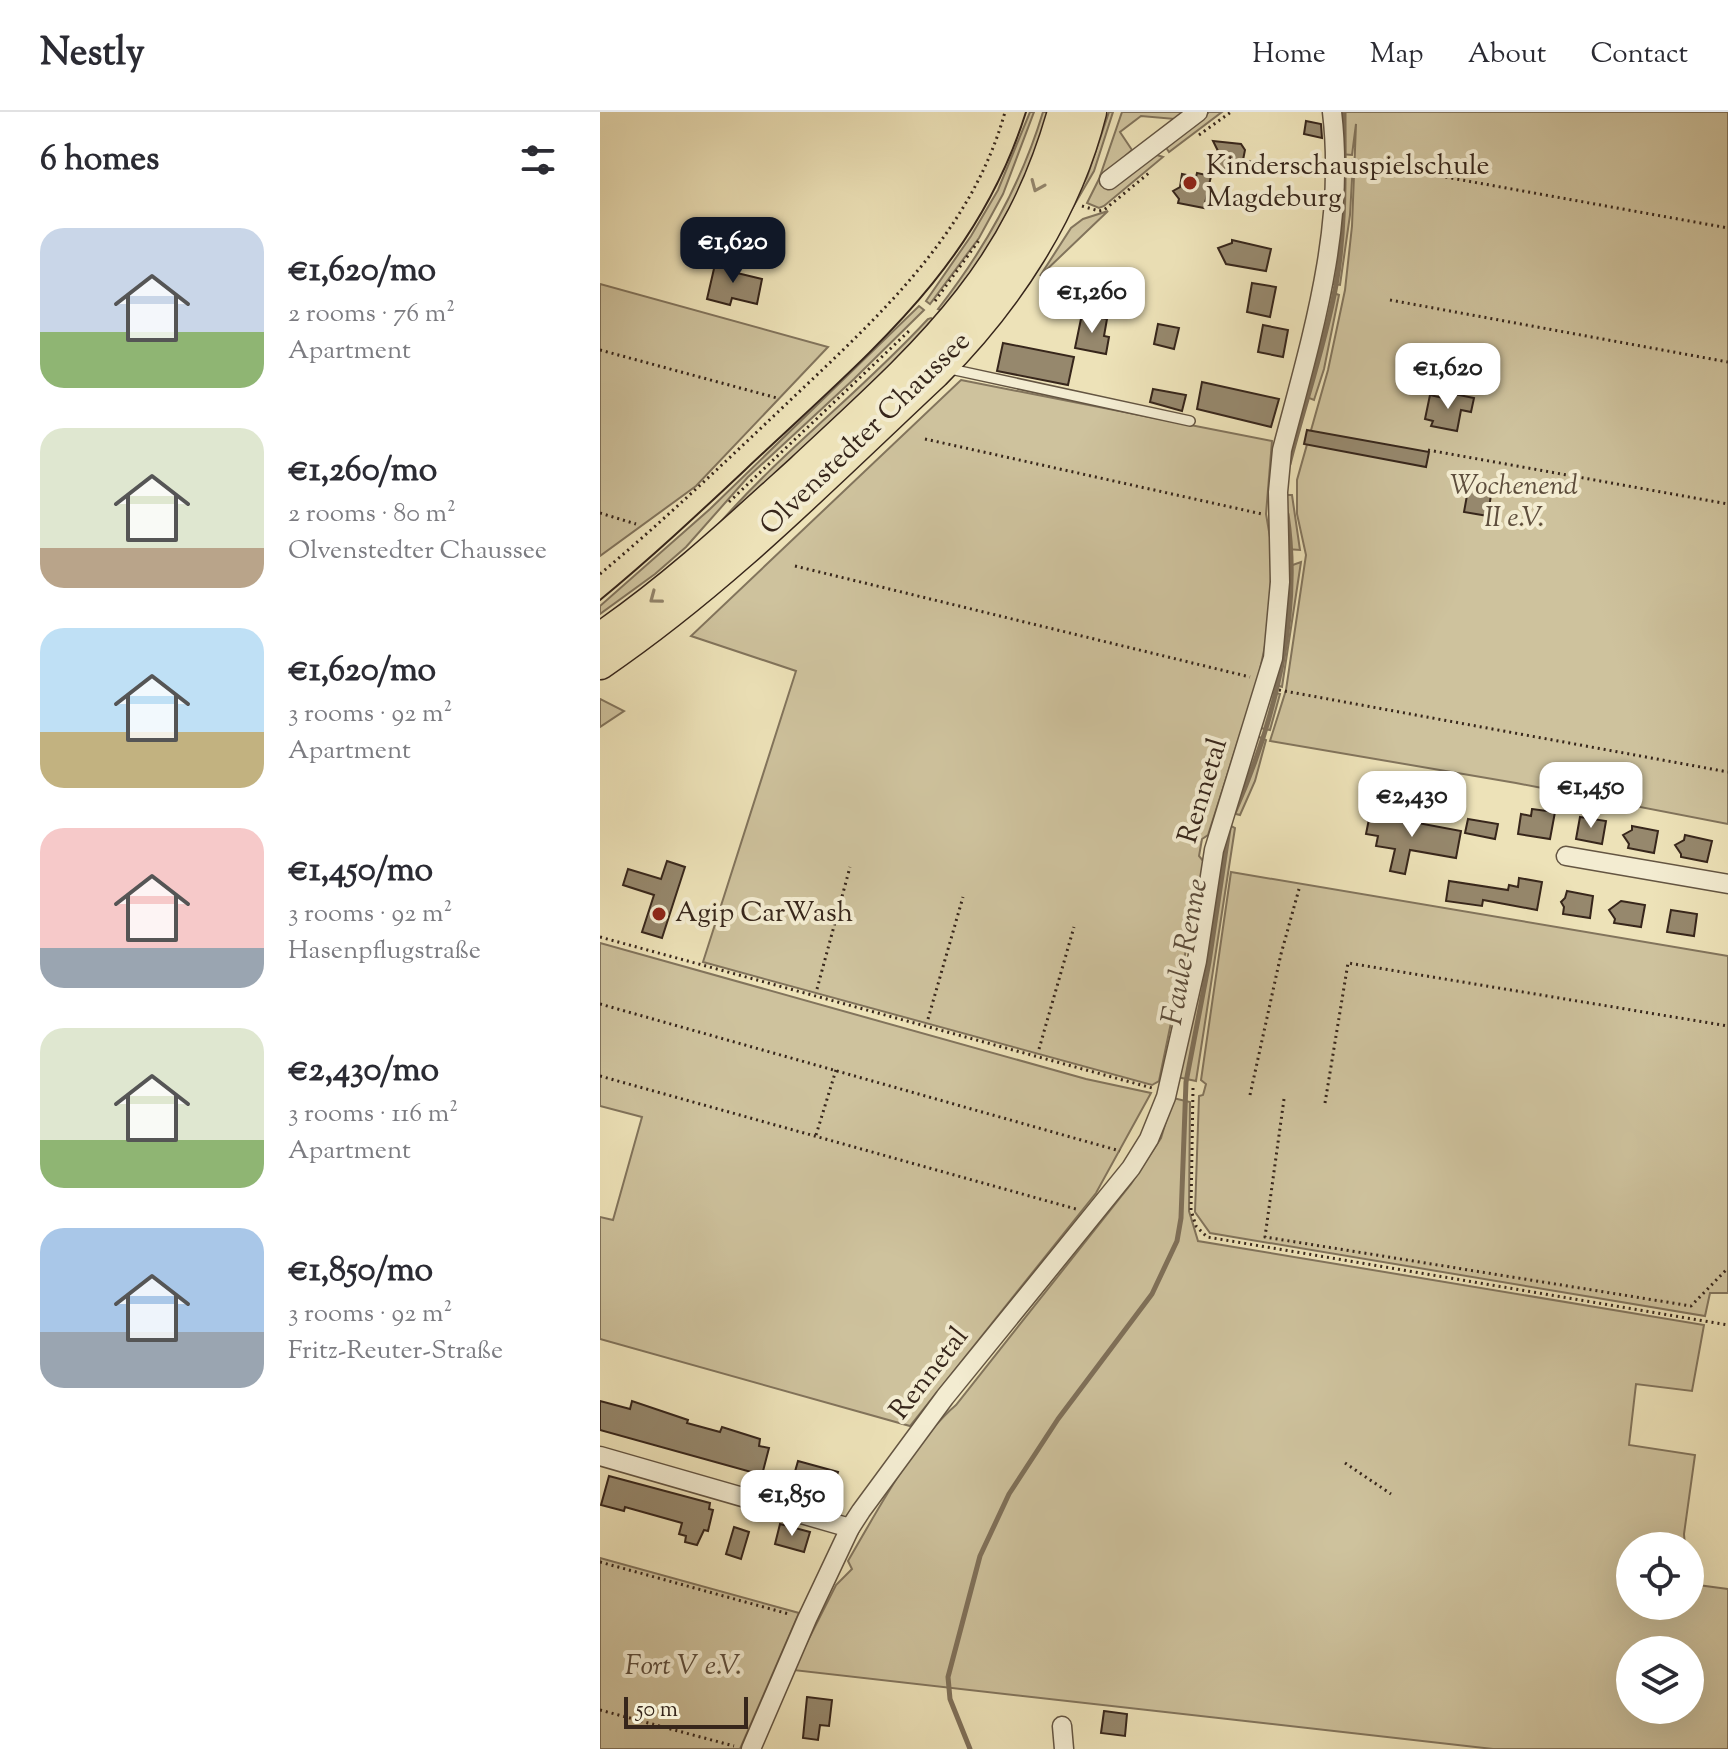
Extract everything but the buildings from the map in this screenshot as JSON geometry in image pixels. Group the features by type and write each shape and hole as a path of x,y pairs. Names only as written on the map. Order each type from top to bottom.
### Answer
{"main road":[{"name":"Olvenstedter Chaussee","path":"600,638 695,566 941,336 981,286 1017,228 1045,167 1063,112"},
{"name":"Olvenstedter Chaussee","path":"600,664 690,598 947,361 1004,295 1044,231 1069,176 1091,112"}],"street":[{"path":"1109,180 1198,112"},
{"name":"Rennetal","path":"751,1749 850,1528 945,1397 1131,1168 1155,1126 1169,1084 1197,961 1214,850 1266,685 1276,636 1281,554 1278,473 1324,287 1336,183 1332,112"},
{"path":"1566,856 1728,884"},
{"path":"600,1456 850,1528"},
{"path":"1062,1726 1064,1749"}],"lane":[{"path":"947,361 955,370 1190,421"}],"path":[{"path":"600,574 701,485 900,294 930,257 966,202 987,162 1005,112"},
{"path":"1351,160 1728,228"},
{"name":"Olvenstedter Chaussee","path":"929,310 987,230"},
{"path":"1390,300 1728,362"},
{"name":"Olvenstedter Chaussee","path":"725,506 910,330"},
{"path":"600,350 777,398"},
{"path":"925,439 1266,514"},
{"path":"1428,450 1728,504"},
{"path":"600,513 636,524"},
{"path":"795,566 1258,679"},
{"path":"1281,690 1728,772"},
{"path":"817,989 850,867"},
{"path":"1250,1095 1281,954 1299,889"},
{"path":"928,1019 963,897"},
{"path":"1039,1049 1074,927"},
{"path":"600,937 1159,1090 1169,1084"},
{"path":"1325,1103 1348,963 1728,1026"},
{"path":"600,1004 1129,1153"},
{"path":"816,1136 836,1070"},
{"path":"600,1076 1089,1213"},
{"path":"1193,1088 1191,1210 1196,1226 1207,1237 1728,1325"},
{"path":"1284,1099 1265,1237 1691,1306 1728,1268"},
{"path":"1345,1463 1391,1494"},
{"path":"600,1562 802,1618"},
{"path":"600,1710 742,1748"}],"green space":[{"path":"1030,112 1034,112 1003,194 979,238 930,304 926,301 998,190"},
{"path":"1043,112 1054,112 1035,171 948,313 938,309 986,240 1013,191"},
{"path":"1109,112 1113,112 1094,171 1048,250 1087,177"},
{"path":"1122,112 1185,112 1175,119 1141,116 1120,132 1132,150 1104,175 1154,154 1163,157 1099,208 1087,203 1099,179"},
{"path":"1209,112 1222,112 1169,152 1165,146"},
{"name":"Wochenend II e.V.","path":"1339,112 1728,112 1728,824 1516,783 1270,741 1286,690 1306,555 1297,514 1297,480 1328,370 1345,290 1352,226 1356,124 1352,155 1340,154"},
{"path":"1341,161 1353,162 1350,215 1340,285 1332,284"},
{"path":"1108,211 1040,276 1071,228 1083,219"},
{"path":"600,284 828,347 696,486 600,556"},
{"path":"1331,292 1339,295 1324,369 1314,400 1304,396"},
{"path":"919,306 924,310 748,477 686,547 600,614 600,606 710,509"},
{"path":"931,318 935,321 773,483 711,533 763,477"},
{"path":"961,380 1272,441 1266,514 1272,549 1269,627 1258,679 1208,835 1202,839 1199,856 1204,862 1159,1081 1152,1085 703,962 796,671 691,636"},
{"path":"1283,495 1292,495 1300,550 1287,549"},
{"path":"1301,562 1282,687 1271,683 1287,567"},
{"path":"1271,692 1280,694 1270,730 1260,728"},
{"path":"600,699 624,711 600,727"},
{"path":"1257,736 1266,740 1255,781 1240,815 1232,813"},
{"path":"1227,824 1235,828 1196,1081 1177,1077"},
{"path":"1231,872 1728,956 1728,1293 1710,1293 1705,1316 1210,1233 1195,1212 1199,1096 1203,1095 1206,1084 1201,1080"},
{"path":"600,943 1086,1079 1151,1093 1096,1193 910,1426 600,1339 600,1217 613,1220 642,1117 600,1106"},
{"path":"1173,1098 1190,1102 1189,1211 1198,1241 1704,1325 1692,1391 1636,1384 1629,1445 1695,1455 1684,1532 1616,1532 1616,1620 1704,1620 1704,1586 1728,1589 1728,1749 1493,1749 793,1670 836,1585 852,1569 848,1561 911,1458 1131,1184 1161,1138"},
{"name":"Fort V e.V.","path":"600,1558 799,1613 740,1749 600,1749"}],"waterway":[{"name":"Faule Renne","path":"1289,464 1336,285 1343,220 1344,112"},
{"name":"Faule Renne","path":"1235,811 1262,741 1282,666 1291,590 1287,514"},
{"name":"Faule Renne","path":"970,1749 950,1699 948,1677 980,1556 1009,1494 1058,1419 1152,1294 1177,1241 1181,1218 1186,1082 1209,962 1229,829"}],"tram line":[{"path":"600,600 854,368 924,293 983,211 1026,112"}],"place":[{"name":"Kinderschauspielschule Magdeburg","path":"1190,183"},
{"name":"Agip CarWash","path":"659,914"}]}
